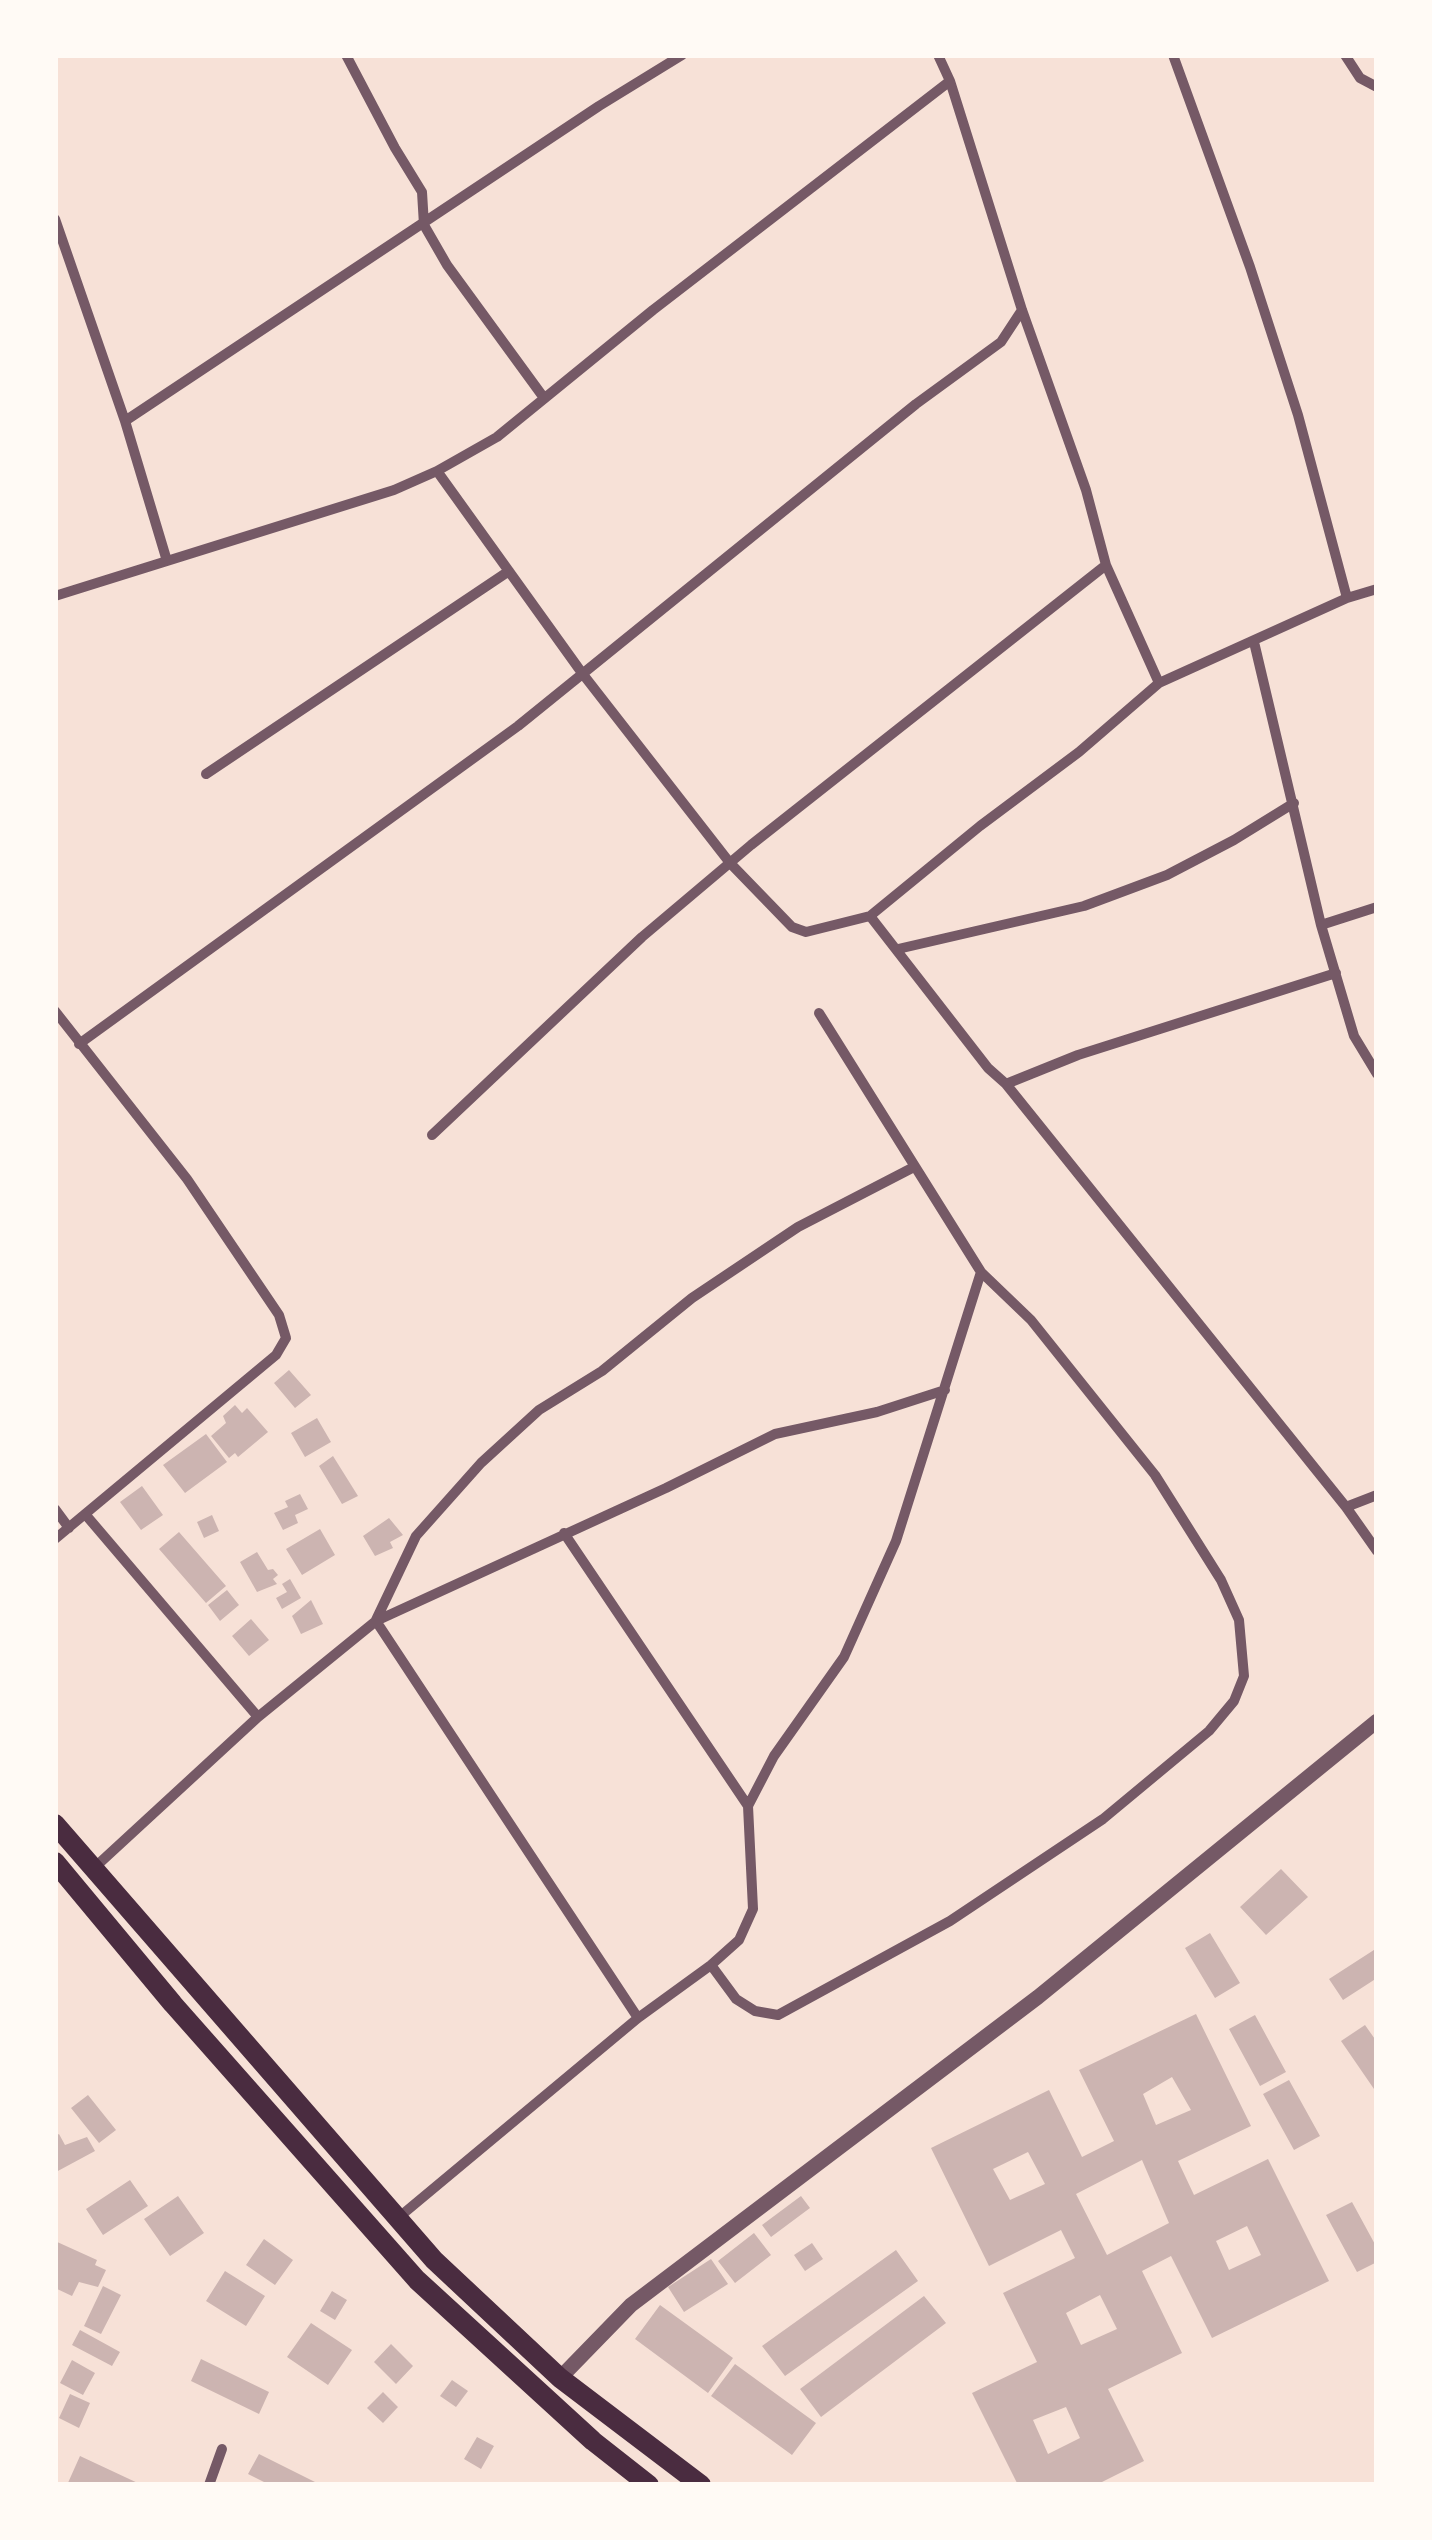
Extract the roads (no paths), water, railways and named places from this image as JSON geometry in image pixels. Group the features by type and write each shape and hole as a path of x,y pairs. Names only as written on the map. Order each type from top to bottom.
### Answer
{"main road":[{"path":"55,1824 398,2218 488,2314 560,2378 701,2485"},
{"path":"55,1862 173,2004 417,2280 593,2442 649,2485"}],"street":[{"path":"346,55 422,192 424,225 446,264 544,398"},
{"path":"125,421 682,55"},
{"path":"938,55 1086,490 1106,565 1159,682"},
{"path":"1174,55 1298,415 1346,598"},
{"path":"1346,55 1360,78 1377,87"},
{"path":"55,596 394,490 437,471 496,437 652,310 950,81"},
{"path":"55,219 125,421 167,561"},
{"path":"79,1044 502,737 916,404 1001,342 1022,310"},
{"path":"437,471 582,673 730,863 792,928 806,932 870,916 1079,752 1159,682 1346,598 1377,589"},
{"path":"432,1135 642,937 1106,565"},
{"path":"206,774 509,571"},
{"path":"1254,642 1322,925 1354,1036 1376,1070"},
{"path":"898,949 1084,906 1134,888 1234,840 1294,803"},
{"path":"1322,925 1377,907"},
{"path":"870,916 1377,1550"},
{"path":"1006,1084 1078,1055 1336,973"},
{"path":"55,1010 188,1178 278,1315 286,1338 276,1355 55,1539"},
{"path":"711,1966 736,1999 755,2012 778,2015 950,1920 1103,1819 1209,1731 1234,1701 1244,1676 1239,1620 1221,1580 1155,1475 1031,1320 981,1272 819,1013"},
{"path":"376,1621 416,1536 480,1463 539,1410 602,1371 692,1298 798,1228 914,1167"},
{"path":"398,2218 638,2018 711,1966 739,1940 753,1910 748,1806 774,1756 844,1657 896,1541 981,1272"},
{"path":"94,1870 258,1717 376,1621 775,1434 877,1412 945,1390"},
{"path":"1346,1507 1377,1495"},
{"path":"55,1510 69,1528"},
{"path":"85,1514 258,1717"},
{"path":"564,1532 748,1806"},
{"path":"376,1621 638,2018"},
{"path":"560,2378 631,2305 1038,1997 1377,1721"},
{"path":"209,2485 222,2449"}]}
